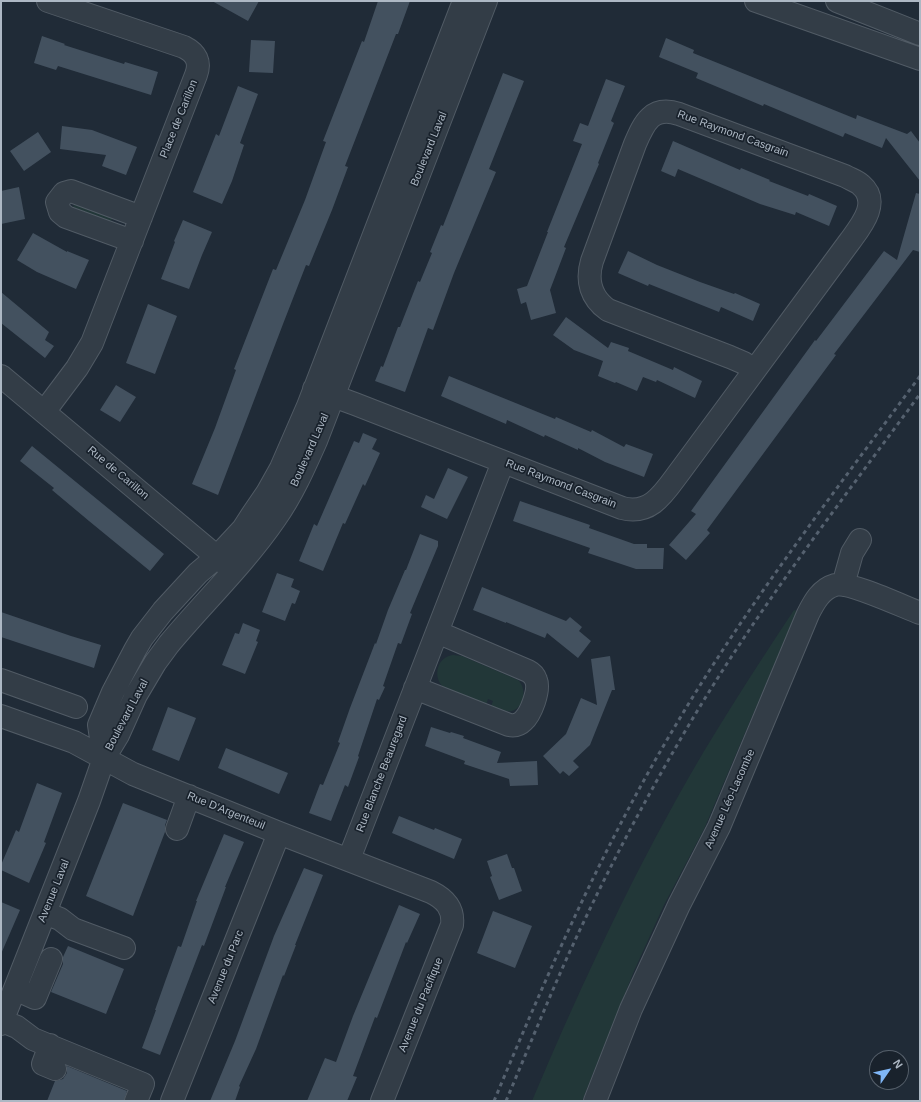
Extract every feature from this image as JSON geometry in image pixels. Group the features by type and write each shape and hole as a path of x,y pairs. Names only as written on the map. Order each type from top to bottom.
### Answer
{"street":[{"name":"Place de Carillon","path":"44,412 85,357 98,328 197,73 198,65 197,58 192,51 184,47 48,1"},
{"name":"Boulevard Laval","path":"104,758 118,735 136,695 155,663 179,632 262,538 289,496 312,451 324,393 464,1"},
{"name":"Boulevard Laval","path":"104,758 99,725 113,692 142,638 163,611 198,573 218,557 243,528 267,493 286,456 324,393 486,1"},
{"path":"756,1 920,59"},
{"path":"837,1 920,34"},
{"name":"Rue Raymond Casgrain","path":"324,393 622,508 634,510 643,509 657,500 754,371 863,223 870,206 868,196 861,185 837,172 679,114 661,111 652,116 645,124 635,144 592,261 589,274 590,286 599,302 608,310 730,357 744,363 754,371"},
{"path":"132,241 66,217 60,212 58,202 64,193 71,191 141,217"},
{"name":"Rue de Carillon","path":"1,376 234,571"},
{"name":"Rue Blanche Beauregard","path":"348,859 503,462"},
{"path":"860,540 852,553 843,585 855,588 920,614"},
{"name":"Avenue Léo-Lacombe","path":"595,1101 631,1009 676,911 719,827 811,609 816,600 826,590 836,585 843,585"},
{"path":"415,688 512,726 520,723 526,718 537,693 536,680 528,671 437,632"},
{"path":"1,680 76,707"},
{"name":"Rue D'Argenteuil","path":"1,716 74,742 133,774 431,892 441,897 450,907"},
{"name":"Avenue Laval","path":"2,1022 90,801 104,758"},
{"path":"177,829 189,796"},
{"name":"Avenue du Parc","path":"172,1101 279,833"},
{"name":"Avenue du Pacifique","path":"382,1101 451,930 453,919 450,907"},
{"path":"45,913 60,919 73,929 124,948"},
{"path":"15,989 37,1000 51,959"},
{"path":"2,1022 17,1027 33,1038 143,1084 136,1101"},
{"path":"50,1045 43,1064 55,1069"}],"green space":[{"path":"74,204 113,217 110,224 73,207"},
{"path":"794,610 797,611 704,829 664,905 634,971 582,1101 532,1101 600,949 656,837 718,728"},
{"path":"453,655 462,656 518,680 523,688 523,697 520,706 512,711 504,711 491,706 493,701 488,699 486,705 462,697 445,689 438,680 438,668 444,659"}],"building":[{"path":"212,1 259,1 248,21"},
{"path":"378,1 410,1 345,166 348,167 332,210 309,266 306,265 218,495 192,484 215,428 236,370 234,369 273,269 276,270 305,200 326,142 323,141 362,41 364,42"},
{"path":"42,36 65,44 64,45 124,64 125,62 158,72 151,95 58,66 56,70 34,63"},
{"path":"666,38 694,50 693,53 856,119 857,115 907,134 911,131 920,143 920,181 886,138 882,148 845,133 843,137 696,78 698,73 659,57"},
{"path":"251,40 275,41 273,73 249,72"},
{"path":"503,73 524,81 489,169 496,172 454,273 433,330 428,328 405,392 375,381 381,366 383,367 418,281 420,282 432,253 430,252 441,225 443,226"},
{"path":"606,79 625,86 611,121 614,123 598,163 599,164 564,247 566,248 550,290 556,313 531,320 526,302 521,304 517,289 527,286 582,144 573,141 580,123 588,126"},
{"path":"238,86 258,94 240,143 244,145 232,181 222,204 193,192 216,134 219,136"},
{"path":"62,126 92,130 137,147 126,175 102,166 106,155 60,149"},
{"path":"38,132 51,152 24,171 10,151"},
{"path":"673,141 740,170 741,168 770,180 769,181 808,196 809,194 837,206 829,226 796,212 795,215 760,204 678,169 675,177 661,171"},
{"path":"19,187 25,219 1,224 1,191"},
{"path":"916,193 920,194 920,252 913,250 834,354 836,355 707,530 710,533 686,560 669,545 696,514 691,511 815,340 816,341 884,251 897,260"},
{"path":"183,220 212,232 189,289 161,279"},
{"path":"33,233 67,252 89,260 76,289 37,272 17,260"},
{"path":"628,251 657,265 700,282 734,294 735,293 760,304 753,321 721,307 719,312 649,284 648,286 618,273"},
{"path":"1,292 49,332 45,340 54,346 45,358 1,323"},
{"path":"148,304 177,316 155,374 126,363"},
{"path":"566,317 608,348 611,342 629,348 628,351 673,370 674,367 702,381 695,398 657,380 656,382 643,377 637,391 598,376 603,361 574,350 553,335"},
{"path":"449,376 555,419 556,417 591,432 592,430 624,447 626,444 653,454 644,477 605,462 578,448 578,450 545,435 544,437 507,420 506,424 441,396"},
{"path":"116,385 136,397 120,422 100,410"},
{"path":"363,433 377,439 372,449 380,453 365,486 363,484 345,524 343,523 323,571 299,561 314,524 317,526 354,441 359,443"},
{"path":"32,446 164,554 150,571 52,490 54,488 20,461"},
{"path":"448,468 468,477 447,519 421,507 426,495 434,499"},
{"path":"520,501 590,525 589,528 634,544 647,544 647,548 664,548 663,569 636,569 588,553 590,548 513,521"},
{"path":"420,534 438,541 438,546 410,613 412,614 401,644 398,643 383,686 385,687 379,700 377,699 348,787 345,785 331,821 309,813 320,784 323,785 340,743 338,742 350,708 388,610"},
{"path":"277,573 294,579 291,587 300,591 295,604 292,603 285,621 262,612"},
{"path":"482,587 566,621 570,617 582,627 579,631 591,641 578,658 547,633 545,638 473,610"},
{"path":"1,612 101,645 94,668 1,637"},
{"path":"243,623 260,630 256,641 258,642 245,674 222,665 235,633 239,634"},
{"path":"610,656 615,690 612,690 590,745 573,761 579,767 569,776 563,771 560,774 543,756 566,734 581,698 597,705 591,659"},
{"path":"168,707 196,718 179,761 152,750"},
{"path":"431,727 464,736 463,738 501,752 497,763 537,761 538,785 510,786 509,779 464,764 465,761 425,746"},
{"path":"226,748 288,773 279,794 218,768"},
{"path":"37,783 62,793 44,842 46,843 29,883 1,870 1,865 16,830 19,832"},
{"path":"123,803 167,820 165,832 133,916 86,896"},
{"path":"399,816 462,839 454,859 392,833"},
{"path":"224,834 244,842 225,887 204,946 202,945 160,1055 142,1048 178,946 181,947 196,901"},
{"path":"507,854 512,868 514,868 522,891 499,900 490,877 492,876 487,861"},
{"path":"304,868 323,875 284,976 283,975 256,1049 239,1086 240,1087 235,1101 210,1101 235,1041 274,936"},
{"path":"1,902 20,910 1,954"},
{"path":"399,905 420,914 407,943 406,942 377,1018 375,1017 353,1076 357,1077 347,1101 307,1101 325,1058 336,1062 353,1016"},
{"path":"493,911 532,926 515,968 477,953"},
{"path":"68,946 124,969 106,1014 51,992 63,964 63,957"},
{"path":"67,1066 127,1091 124,1101 47,1101 55,1081 63,1079 67,1073"}],"railway":[{"path":"494,1101 578,909 625,815 677,723 763,590 920,376"},
{"path":"506,1101 558,978 592,904 634,821 680,740 735,651 765,607 826,521 920,394"}]}
